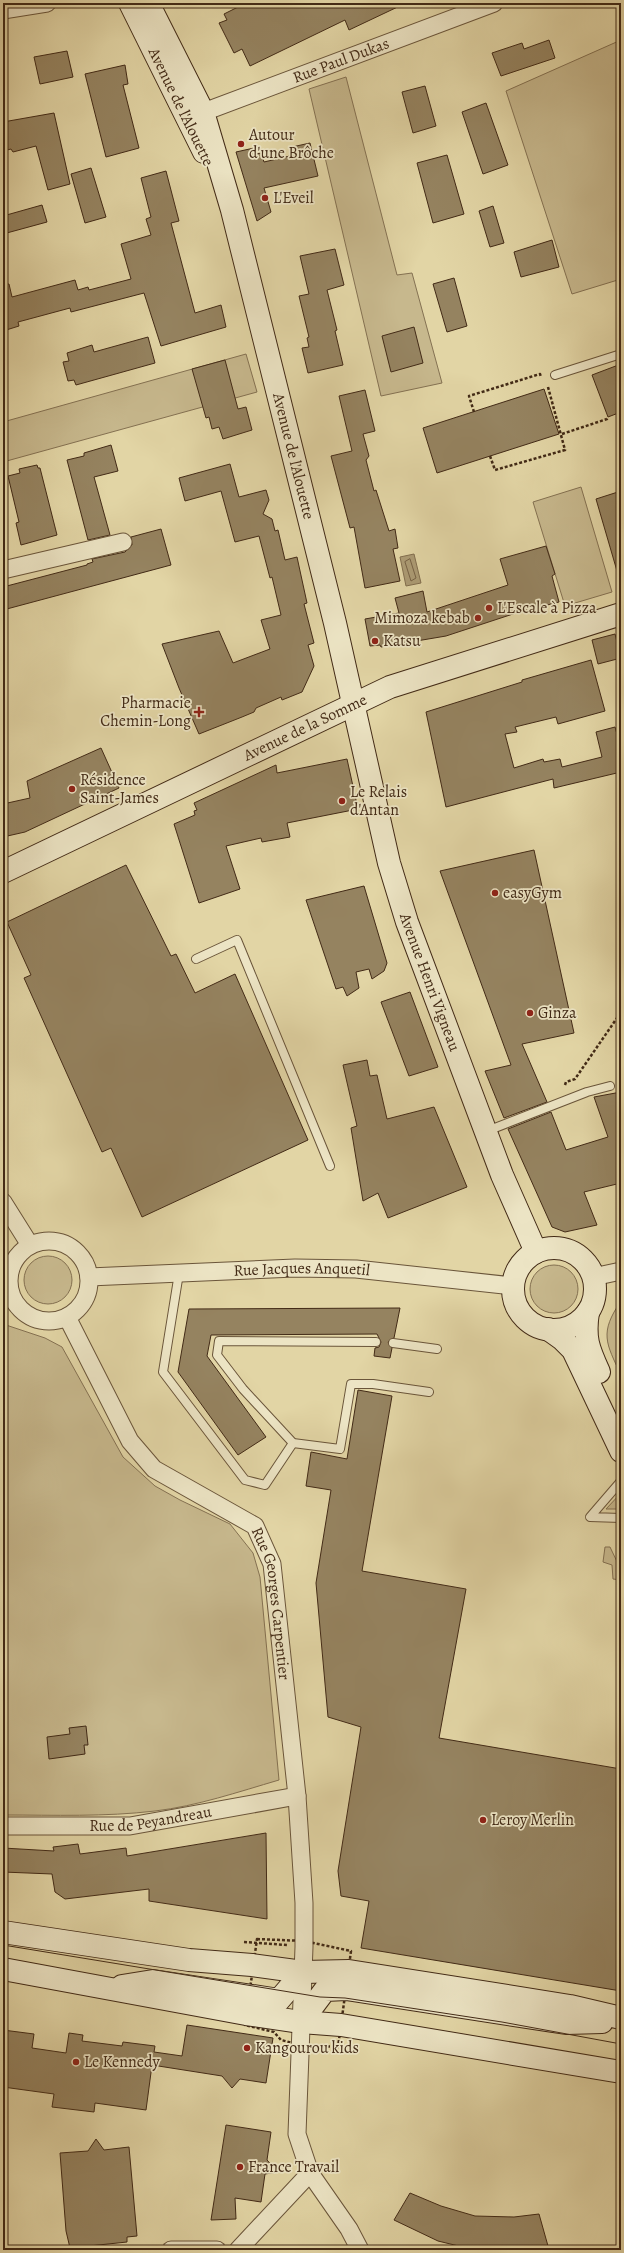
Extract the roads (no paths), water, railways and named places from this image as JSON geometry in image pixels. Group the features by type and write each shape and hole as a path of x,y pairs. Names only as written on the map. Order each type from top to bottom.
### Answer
{"main road":[{"name":"Avenue de l'Alouette","path":"130,3 195,115"},
{"name":"Avenue de l'Alouette","path":"148,3 195,115 232,210 354,702"},
{"name":"Avenue de la Somme","path":"3,872 354,702 390,687 621,614"},
{"name":"Avenue Henri Vigneau","path":"354,702 389,863 422,966 486,1132 536,1252"},
{"path":"621,1418 587,1348 585,1331 588,1312 594,1295 593,1277 587,1265 577,1255 564,1249 550,1248 536,1252 520,1266 513,1286 514,1299 526,1319 537,1326 548,1329 562,1338 573,1350 621,1450"},
{"path":"548,1329 570,1326 580,1320 588,1312"},
{"path":"3,1932 152,1956 252,1965 303,1972 349,1971 570,2006 621,2018"},
{"path":"3,1969 107,1989 302,2022 341,2025 621,2072"},
{"path":"107,1989 153,1981 279,2000 303,1972"},
{"path":"302,2022 326,1990 346,1989 566,2023 621,2022"}],"street":[{"path":"3,10 47,3"},
{"name":"Rue Paul Dukas","path":"195,115 490,4"},
{"path":"3,570 123,542"},
{"path":"3,1202 30,1245"},
{"path":"45,1240 58,1241 78,1252 86,1264 89,1277 87,1296 78,1308 67,1317 57,1320 42,1321 28,1316 8,1301 9,1272 19,1253 30,1245 45,1240"},
{"name":"Rue Jacques Anquetil","path":"89,1277 295,1268 356,1269 513,1286"},
{"path":"593,1277 621,1271"},
{"name":"Rue Georges Carpentier","path":"67,1317 130,1441 154,1469 255,1526 272,1564 297,1796 304,1947 298,2134 310,2173 349,2229 360,2250"},
{"name":"Rue de Peyandreau","path":"3,1826 130,1826 297,1796"},
{"path":"238,2250 310,2173"},
{"path":"171,2250 217,2250"}],"lane":[{"path":"555,376 621,354"},
{"path":"196,959 237,940 330,1166"},
{"path":"486,1132 587,1092 610,1086"},
{"path":"179,1273 163,1372 245,1480 265,1485 293,1443"},
{"path":"376,1342 219,1341 218,1355 243,1389 293,1443 340,1449 351,1384 374,1384 429,1392"},
{"path":"393,1343 437,1349"},
{"path":"621,1481 590,1517 621,1518"}],"water":[{"path":"414,554 421,583 406,586 400,557"}],"tram line":[{"path":"3,1945 320,1997 345,1998 502,2022 621,2044"}],"place":[{"name":"Autour d'une Brôche","path":"241,144"},
{"name":"L'Eveil","path":"265,198"},
{"name":"L'Escale à Pizza","path":"489,608"},
{"name":"Mimoza kebab","path":"478,618"},
{"name":"Katsu","path":"375,641"},
{"name":"Pharmacie Chemin-Long","path":"199,712"},
{"name":"Résidence Saint-James","path":"72,789"},
{"name":"Le Relais d'Antan","path":"342,801"},
{"name":"easyGym","path":"495,893"},
{"name":"Ginza","path":"530,1013"},
{"name":"Leroy Merlin","path":"483,1820"},
{"name":"Kangourou kids","path":"247,2048"},
{"name":"Le Kennedy","path":"76,2062"},
{"name":"France Travail","path":"240,2167"}]}
